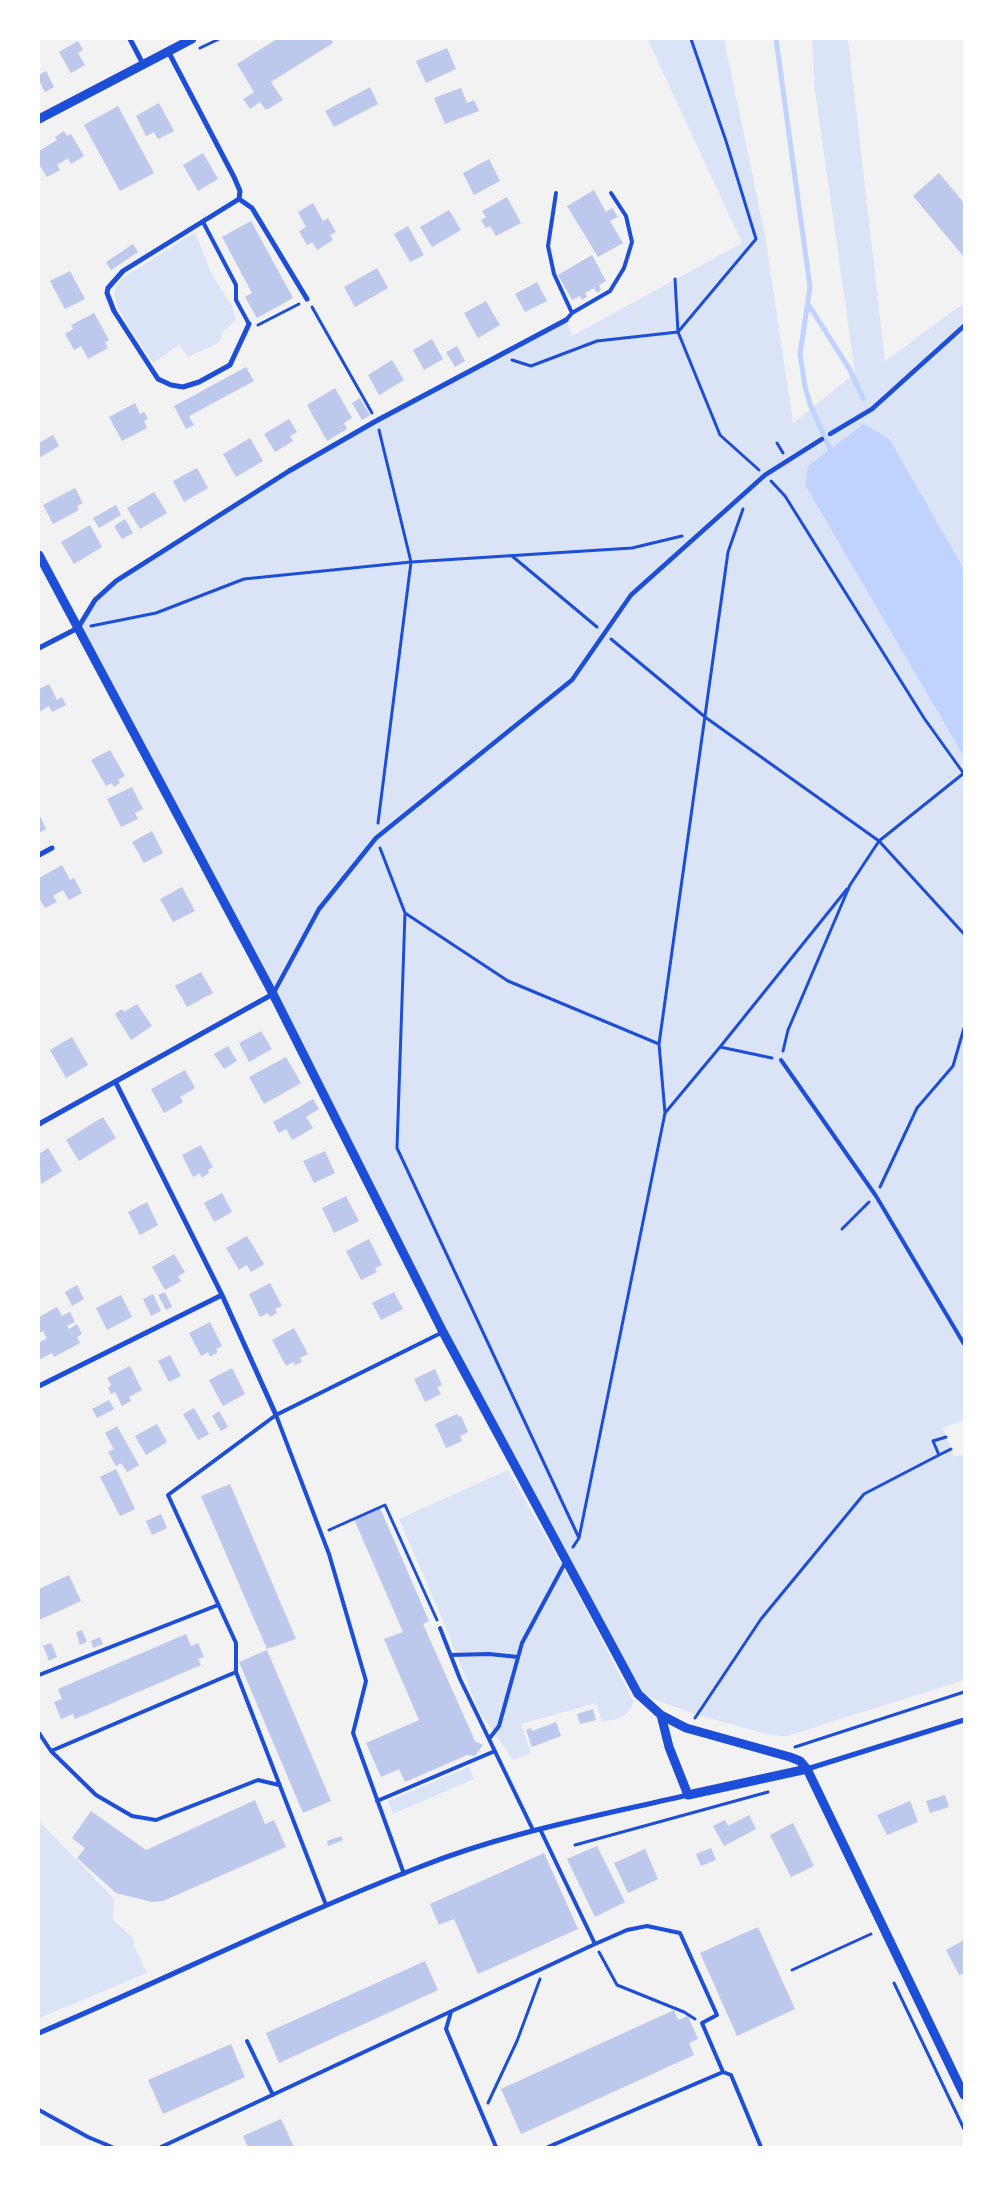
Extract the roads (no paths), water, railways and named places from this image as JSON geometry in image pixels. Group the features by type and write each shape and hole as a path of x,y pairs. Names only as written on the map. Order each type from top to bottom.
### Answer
{"street":[{"path":"130,39 143,64"},
{"path":"39,119 192,39"},
{"path":"168,51 234,177 240,191 239,199"},
{"path":"239,199 155,250 115,278 107,293 114,311 158,379 183,387 199,382 230,365 249,324"},
{"path":"239,199 252,208 307,299"},
{"path":"39,648 78,628 95,600 116,581 289,471 376,421 566,320"},
{"path":"830,434 872,409 964,326"},
{"path":"39,1124 116,1083 273,994 319,909 376,838 572,680 631,595 765,475 822,439"},
{"path":"39,555 273,994 443,1332 567,1559 638,1694 660,1715 686,1728 800,1761 807,1769 964,2092"},
{"path":"39,855 52,848"},
{"path":"116,1083 222,1294 276,1415"},
{"path":"39,1386 222,1294"},
{"path":"660,1715 669,1747 688,1795"},
{"path":"39,2033 138,1991 326,1905 404,1874 534,1830 807,1769 964,1720"}],"lane":[{"path":"556,193 548,246 554,274 572,313"},
{"path":"566,320 572,313 610,291 624,268 632,242 626,216 611,193"},
{"path":"203,222 236,285 236,300 249,324"},
{"path":"781,1060 876,1196 964,1344"},
{"path":"326,1905 236,1672 236,1644 168,1495 276,1415 443,1332"},
{"path":"276,1415 321,1534 366,1681 353,1733 404,1874"},
{"path":"489,1738 499,1726 522,1643 567,1559"},
{"path":"39,1675 218,1605"},
{"path":"440,1628 460,1679 534,1830"},
{"path":"451,1655 489,1654 518,1657"},
{"path":"52,1751 236,1672"},
{"path":"39,1733 52,1751 96,1796 132,1816 156,1820 258,1780 279,1785"},
{"path":"377,1801 495,1751"},
{"path":"540,1829 595,1944"},
{"path":"162,2147 595,1944 627,1930 647,1926 680,1933 717,2015 702,2023 723,2072"},
{"path":"451,2012 446,2029 496,2147"},
{"path":"247,2041 273,2095"},
{"path":"548,2147 723,2072 731,2075 761,2147"},
{"path":"39,2110 88,2137 112,2147"}],"water":[{"path":"864,424 890,440 964,569 964,757 805,485 808,466"}],"waterway":[{"path":"776,39 810,287 800,354 805,387 810,404 832,454"},
{"path":"808,304 850,370 863,398"}]}
